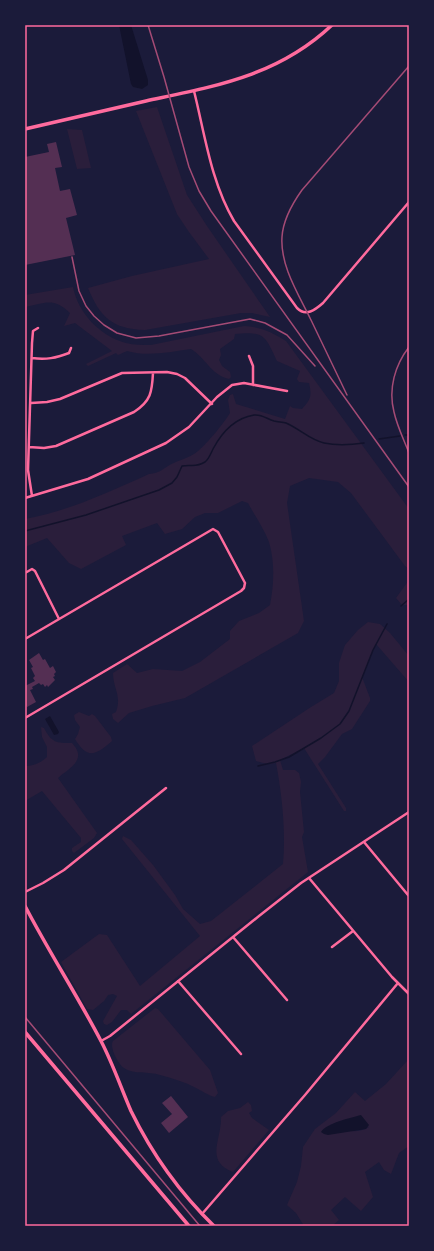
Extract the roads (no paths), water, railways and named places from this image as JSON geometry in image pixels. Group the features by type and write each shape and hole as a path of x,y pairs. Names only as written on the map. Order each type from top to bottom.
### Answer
{"street":[{"path":"25,129 182,94 240,79 272,66 302,49 332,25"},
{"path":"194,91 215,178 227,210 297,308 302,312 308,313 316,310 409,202"},
{"path":"32,496 28,470 32,358 33,332 38,328"},
{"path":"32,358 45,360 56,358 69,353 71,348"},
{"path":"249,356 253,366 253,385"},
{"path":"31,403 60,399 122,374 167,372 177,374 185,378 212,404"},
{"path":"29,447 44,448 56,446 141,408 150,396 152,390 152,373"},
{"path":"25,498 88,479 154,450 177,437 189,427 223,392 232,385 244,383 288,391"},
{"path":"25,639 211,530 215,529 218,532 244,581 244,588 241,592 25,718"},
{"path":"25,573 32,569 35,571 59,619"},
{"path":"25,892 64,870 166,788"},
{"path":"101,1041 110,1036 309,878 409,812"},
{"path":"364,842 408,895"},
{"path":"309,878 353,931 409,994"},
{"path":"25,906 101,1041 131,1110 148,1142 171,1177 214,1226"},
{"path":"332,947 353,931"},
{"path":"233,937 287,1000"},
{"path":"178,981 241,1054"},
{"path":"202,1214 305,1095 398,983"},
{"path":"25,1032 189,1226"}],"waterway":[{"path":"25,531 86,515 159,490 172,483 177,477 182,466 202,464 205,462 209,458 221,437 230,427 241,419 254,415 260,415 274,421 286,423 319,442 334,445 364,443"},
{"path":"379,439 400,436"},
{"path":"401,606 409,599"},
{"path":"258,766 289,757 321,738 340,724 349,711 373,650 387,624"}],"railway":[{"path":"148,25 189,167 199,191 211,211 409,487"},
{"path":"347,395 291,280 282,248 284,224 302,190 409,66"},
{"path":"72,257 79,291 86,306 104,325 117,333 136,338 159,336 250,319 265,323 287,335 315,366"},
{"path":"409,347 400,362 392,386 392,403 395,417 409,453"},
{"path":"25,1017 200,1226"}]}
